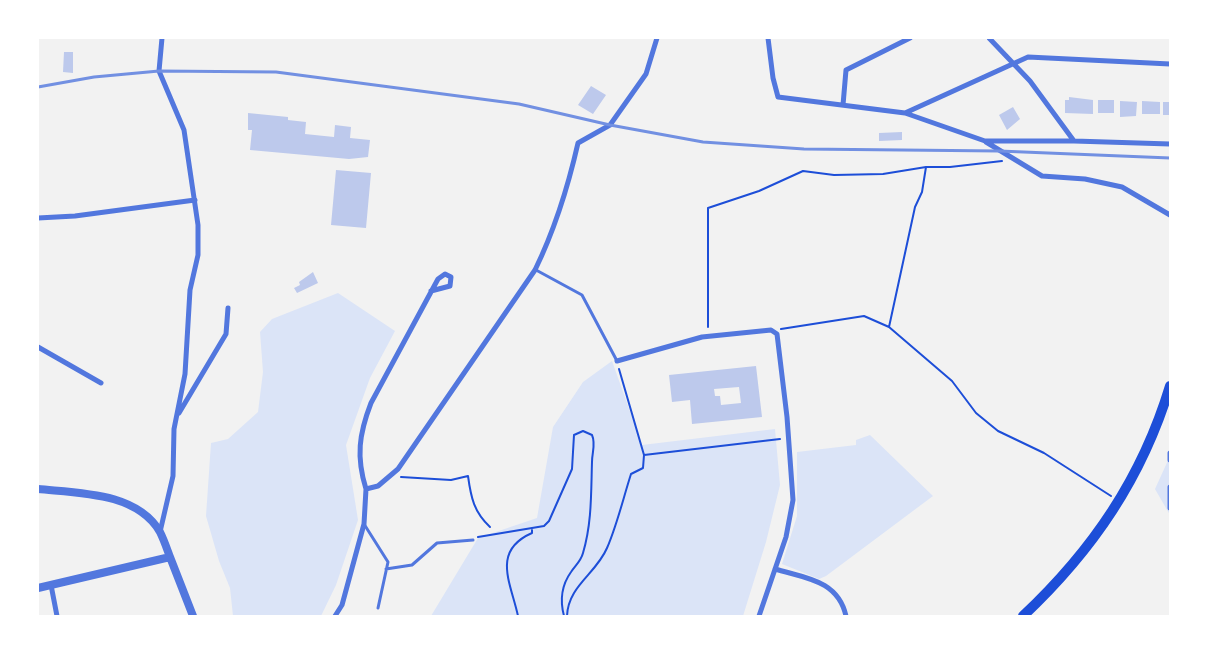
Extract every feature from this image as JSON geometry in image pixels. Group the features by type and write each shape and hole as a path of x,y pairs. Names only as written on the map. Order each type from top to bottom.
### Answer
{"highway":[{"path":"1023,616 1061,580 1086,551 1119,501 1166,411 1170,386"}],"street":[{"path":"160,532 173,476 174,429 185,374 190,290 198,255 196,200 184,130 159,71 162,38"},
{"path":"366,489 378,486 398,469 496,323 535,270 551,238 570,180 578,143 610,125 646,74 657,38"},
{"path":"768,38 773,78 778,97 905,113 985,141 1011,159 1042,176 1086,179 1122,187 1170,215"},
{"path":"844,105 846,70 910,38"},
{"path":"989,38 1030,81 1074,141"},
{"path":"905,113 1011,63 1028,57 1170,64"},
{"path":"985,141 1170,144"},
{"path":"38,218 75,216 196,200"},
{"path":"335,616 342,604 364,524 366,489 360,470 360,446 363,424 371,403 431,292"},
{"path":"176,418 226,334 228,308"},
{"path":"617,361 702,337 759,331 774,332 778,341 789,438 792,500 787,530 759,616"},
{"path":"38,347 102,383"},
{"path":"1170,453 1170,460"},
{"path":"1170,487 1170,508"},
{"path":"38,489 88,494 126,503 145,516 160,532 193,616"},
{"path":"38,588 170,557"},
{"path":"775,569 824,583 838,598 846,616"},
{"path":"51,585 57,616"}],"lane":[{"path":"535,270 582,295 617,361"},
{"path":"364,524 388,562 378,608"},
{"path":"386,569 412,565 437,543 473,540"}],"path":[{"path":"716,327 706,328 708,208 760,191 803,171 834,175 883,174 926,167 950,167 1011,159"},
{"path":"889,327 915,207 922,192 926,167"},
{"path":"774,332 788,326 864,316 889,327 952,381 976,413 998,431 1044,453 1119,501"},
{"path":"567,616 572,595 591,574 607,548 631,474 643,468 644,455 617,361"},
{"path":"473,540 481,536 532,530 544,526 549,521 572,469 572,440 574,435 583,431 588,432 594,440 591,471 593,493 583,555 564,583 562,595 564,616"},
{"path":"644,455 789,438"},
{"path":"391,475 433,480 451,480 468,476 472,504 479,517 490,527"},
{"path":"518,616 506,559 512,546 532,533 532,530"}],"shaded area":[{"path":"338,293 395,331 370,378 346,445 358,520 336,585 321,616 233,616 230,588 219,561 206,516 211,443 228,439 258,412 263,372 260,332 272,319"},
{"path":"612,361 642,445 775,429 780,485 766,542 743,616 431,616 478,538 537,518 553,427 583,382"},
{"path":"870,435 933,496 826,576 819,579 782,564 797,516 797,452 856,445 856,440"},
{"path":"1170,456 1170,515 1155,489"}],"building":[{"path":"64,52 73,52 73,73 63,72"},
{"path":"591,86 606,95 593,114 578,105"},
{"path":"1069,97 1093,100 1093,114 1065,113 1065,100 1069,100"},
{"path":"1098,100 1114,100 1114,113 1098,113"},
{"path":"1120,101 1137,102 1136,116 1120,117"},
{"path":"1142,101 1160,102 1160,114 1142,114"},
{"path":"1163,102 1170,102 1170,115 1163,115"},
{"path":"1013,107 1020,119 1007,130 999,115"},
{"path":"248,113 288,117 288,120 306,122 305,134 334,137 335,125 351,127 350,138 370,140 368,157 349,159 250,150 252,130 248,130"},
{"path":"902,132 902,140 879,141 879,133"},
{"path":"336,170 371,173 366,228 331,225"},
{"path":"313,272 318,283 297,293 294,288 300,285 299,282"},
{"path":"756,366 762,417 692,424 690,400 672,402 669,375","holes":["739,387 741,403 721,405 720,396 715,396 714,389"]}],"railway":[{"path":"38,87 94,77 159,71 276,72 519,104 610,125 703,142 804,149 999,151 1170,158"}]}
